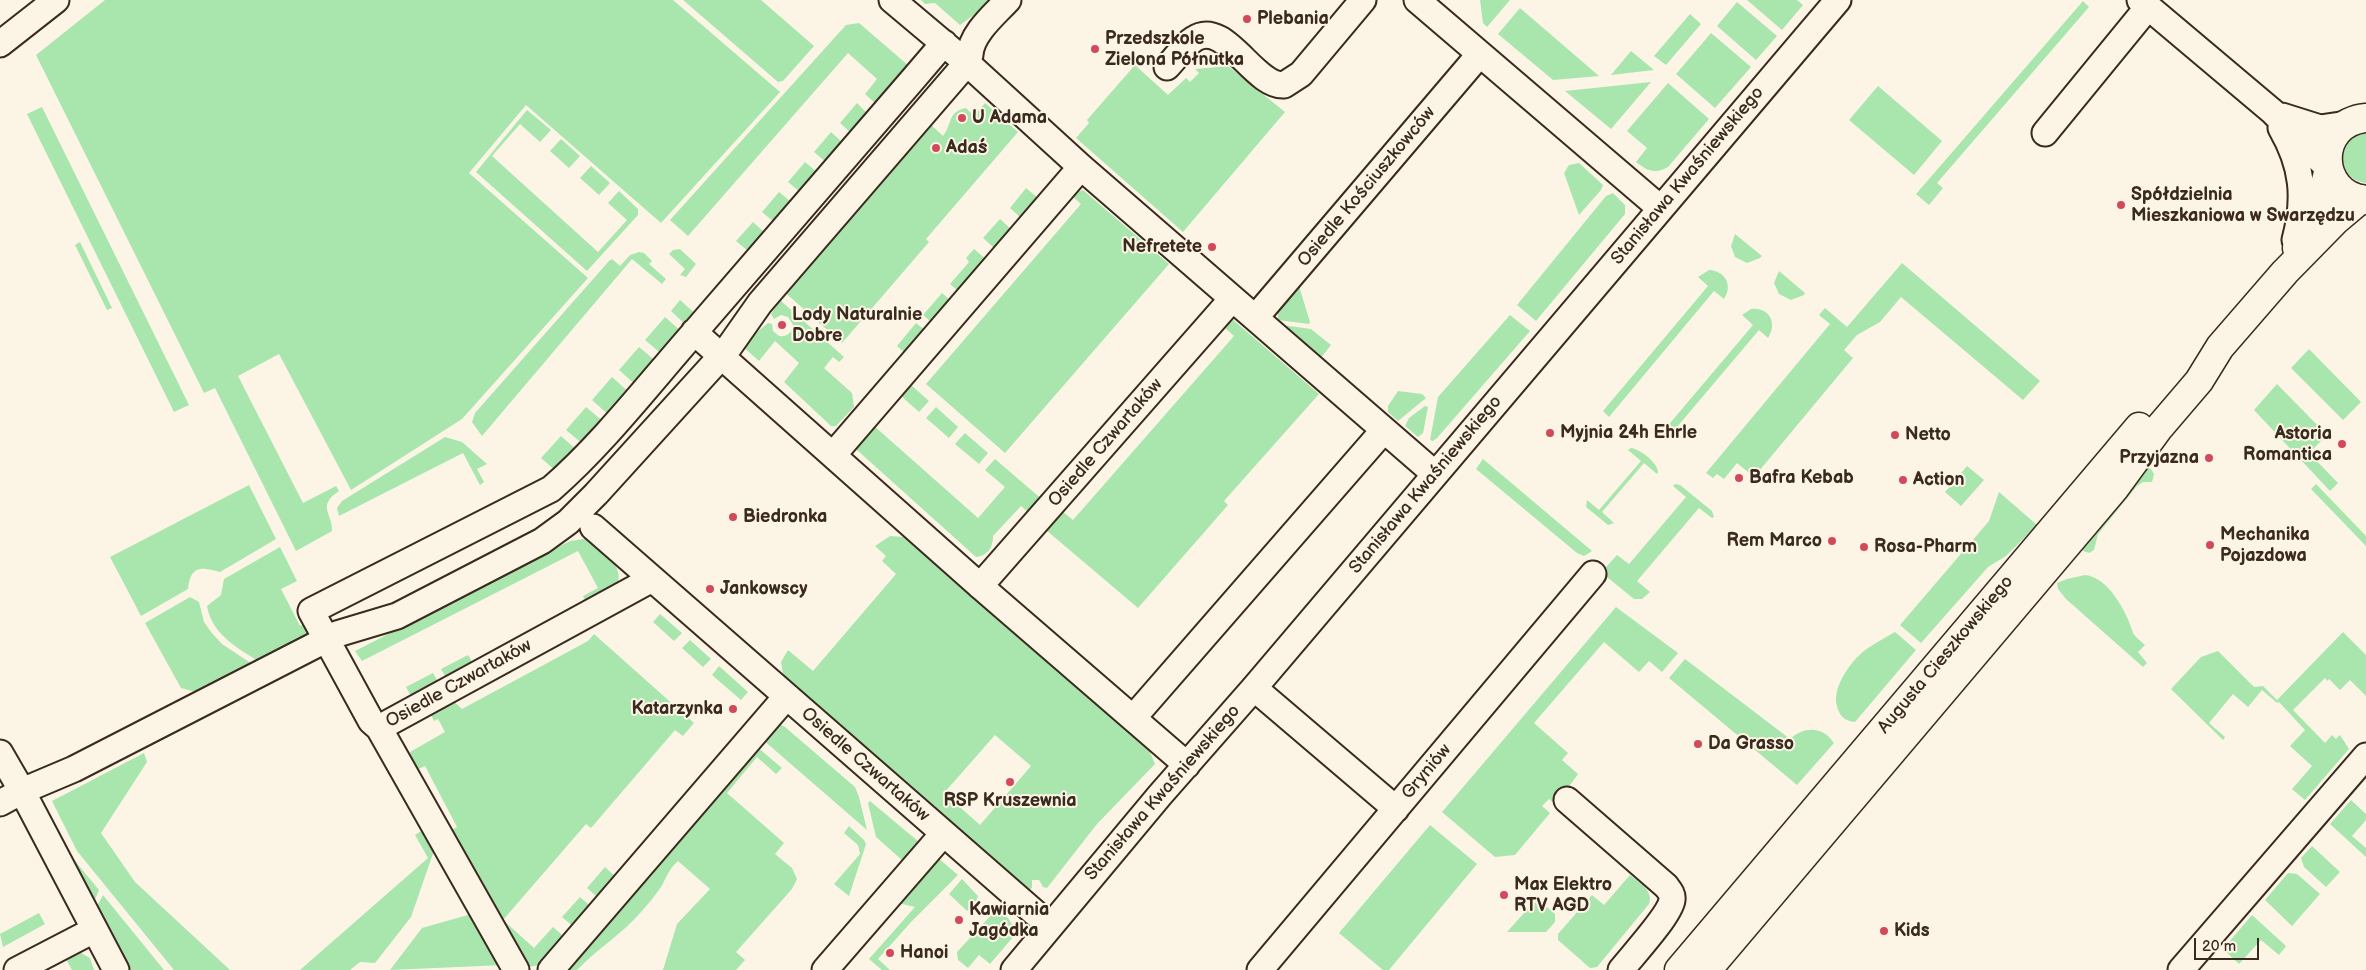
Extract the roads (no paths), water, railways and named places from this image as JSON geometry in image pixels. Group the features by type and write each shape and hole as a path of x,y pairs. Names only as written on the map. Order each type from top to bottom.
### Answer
{"street":[{"path":"0,44 56,0"},
{"path":"892,0 944,43 1081,168 1435,474"},
{"path":"0,803 22,791 74,769 337,634 397,616 550,536 596,494 723,355 760,303 965,63 975,38 1008,0"},
{"path":"1168,67 1194,39 1209,35 1224,42 1269,80 1284,85 1301,74 1363,0"},
{"path":"1417,0 1660,208"},
{"name":"Stanisława Kwaśniewskiego","path":"1014,970 1838,0"},
{"path":"2045,133 2144,4 2273,112 2329,169 2340,189 2364,199"},
{"path":"379,728 371,720 311,611 551,489 584,457 944,43"},
{"name":"Osiedle Kościuszkowców","path":"1255,318 1479,55"},
{"path":"2273,112 2320,128 2360,119"},
{"path":"2273,112 2294,155 2302,192 2300,223 2285,272"},
{"name":"Augusta Cieszkowskiego","path":"2285,272 2321,200 2329,169 2328,152 2331,140 2360,119"},
{"path":"833,455 1081,168"},
{"name":"Augusta Cieszkowskiego","path":"1679,970 2177,384 2220,347 2285,272 2340,216 2364,199"},
{"name":"Osiedle Czwartaków","path":"980,586 1232,298"},
{"path":"694,332 980,586 1187,765"},
{"name":"Augusta Cieszkowskiego","path":"1707,970 2114,489 2158,430 2199,381 2220,347"},
{"path":"1133,718 1384,430"},
{"name":"Osiedle Czwartaków","path":"593,527 1050,926"},
{"name":"Gryniów","path":"1260,970 1593,574"},
{"name":"Osiedle Czwartaków","path":"516,970 479,908 379,728 652,579"},
{"path":"1254,688 1396,809"},
{"name":"Osiedle Czwartaków","path":"551,970 786,697"},
{"path":"0,753 116,970"},
{"path":"2181,970 2366,756"},
{"path":"1567,800 1666,886 1672,895 1672,902 1661,919 1620,970"},
{"name":"Osiedle Czwartaków","path":"825,970 943,834"},
{"path":"17,970 94,930"}],"place":[{"name":"Plebania","path":"1247,19"},
{"name":"Przedszkole Zielona Półnutka","path":"1095,49"},
{"name":"U Adama","path":"962,118"},
{"name":"Adaś","path":"936,148"},
{"name":"Spółdzielnia Mieszkaniowa w Swarzędzu","path":"2121,205"},
{"name":"Nefretete","path":"1212,247"},
{"name":"Lody Naturalnie Dobre","path":"782,325"},
{"name":"Myjnia 24h Ehrle","path":"1550,433"},
{"name":"Netto","path":"1895,435"},
{"name":"Astoria Romantica","path":"2342,444"},
{"name":"Przyjazna","path":"2209,458"},
{"name":"Bafra Kebab","path":"1739,478"},
{"name":"Action","path":"1903,480"},
{"name":"Biedronka","path":"733,517"},
{"name":"Rem Marco","path":"1832,541"},
{"name":"Mechanika Pojazdowa","path":"2210,545"},
{"name":"Rosa-Pharm","path":"1864,547"},
{"name":"Jankowscy","path":"710,589"},
{"name":"Katarzynka","path":"733,709"},
{"name":"Da Grasso","path":"1698,744"},
{"name":"RSP Kruszewnia","path":"1010,782"},
{"name":"Max Elektro RTV AGD","path":"1504,895"},
{"name":"Kawiarnia Jagódka","path":"959,920"},
{"name":"Kids","path":"1884,931"},
{"name":"Hanoi","path":"890,953"}]}
